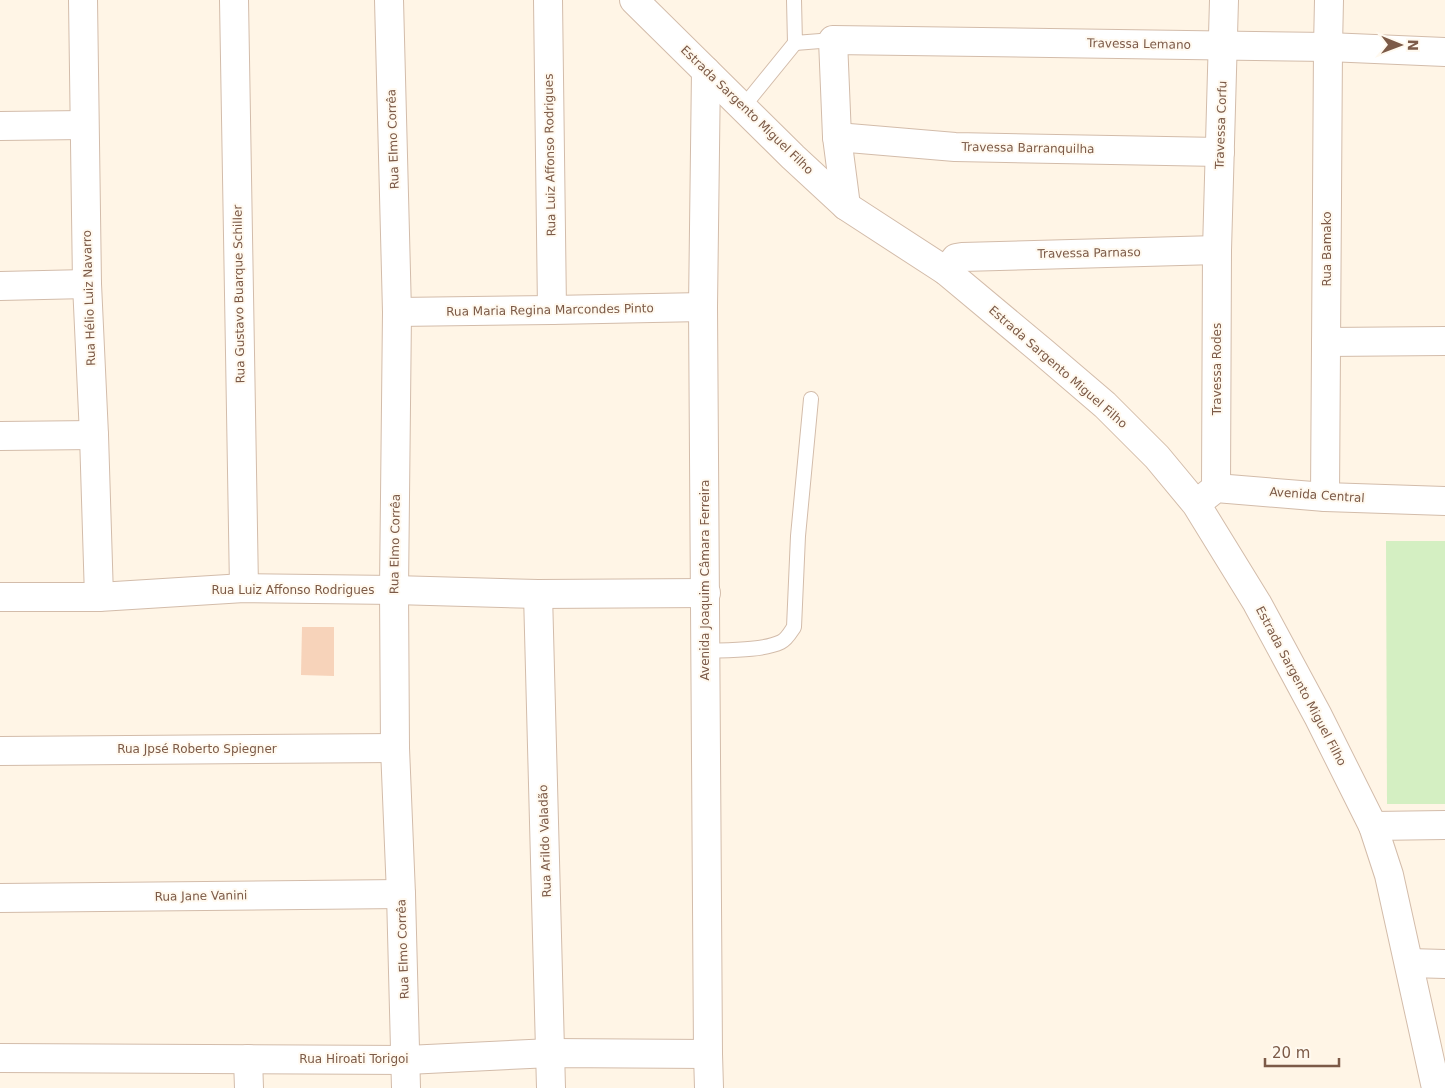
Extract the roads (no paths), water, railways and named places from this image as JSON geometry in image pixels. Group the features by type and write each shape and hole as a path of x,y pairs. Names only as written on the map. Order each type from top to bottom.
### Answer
{"street":[{"name":"Rua Hélio Luiz Navarro","path":"83,0 87,284 99,597"},
{"name":"Rua Gustavo Buarque Schiller","path":"234,0 244,588"},
{"name":"Rua Elmo Corrêa","path":"389,0 397,312 394,748 407,1060 406,1088"},
{"name":"Rua Luiz Affonso Rodrigues","path":"548,0 552,310"},
{"name":"Estrada Sargento Miguel Filho","path":"634,0 793,157 846,206 954,264 1043,352 1105,405 1157,457 1206,496 1257,603 1318,716 1373,826 1389,875 1436,1088"},
{"name":"Travessa Corfu","path":"1217,250 1224,0"},
{"name":"Rua Bamako","path":"1325,497 1329,0"},
{"path":"832,40 837,137 846,206"},
{"name":"Travessa Lemano","path":"832,40 1328,47 1445,52"},
{"name":"Avenida Joaquim Câmara Ferreira","path":"706,71 703,306 706,593 704,651 709,1088"},
{"path":"0,126 84,125"},
{"name":"Travessa Barranquilha","path":"837,137 955,146 1220,152"},
{"name":"Travessa Parnaso","path":"954,264 1217,250"},
{"name":"Travessa Rodes","path":"1206,496 1217,250"},
{"path":"0,286 87,284"},
{"name":"Rua Maria Regina Marcondes Pinto","path":"397,312 703,306"},
{"path":"1326,342 1445,340"},
{"path":"0,436 94,435"},
{"name":"Avenida Central","path":"1206,496 1445,501"},
{"name":"Rua Luiz Affonso Rodrigues","path":"0,597 99,597 244,588 538,594 706,593"},
{"name":"Rua Arildo Valadão","path":"538,594 551,1088"},
{"name":"Rua Jpsé Roberto Spiegner","path":"0,751 394,748"},
{"path":"1373,826 1445,825"},
{"name":"Rua Jane Vanini","path":"0,898 401,894"},
{"path":"1409,963 1445,964"},
{"name":"Rua Hiroati Torigoi","path":"0,1058 407,1060 551,1053 708,1054"},
{"path":"248,1059 249,1088"}],"lane":[{"path":"743,107 795,42 794,0"},
{"path":"795,42 832,40"},
{"path":"704,651 764,648 781,642 789,636 794,627 798,536 811,399"}]}
